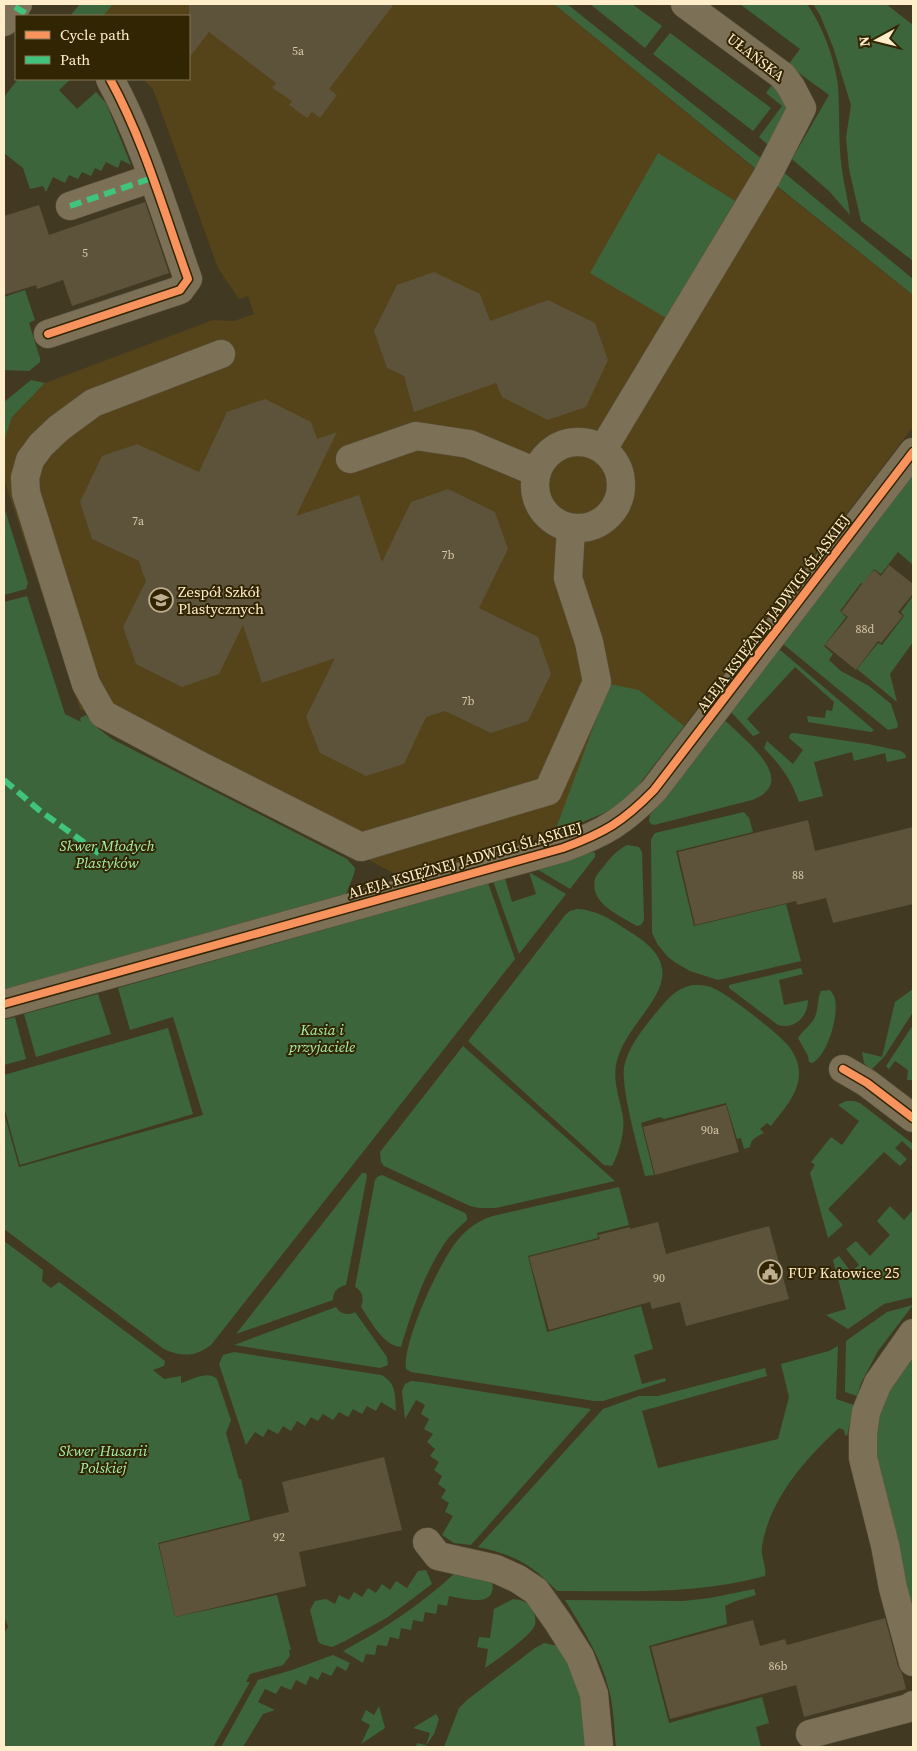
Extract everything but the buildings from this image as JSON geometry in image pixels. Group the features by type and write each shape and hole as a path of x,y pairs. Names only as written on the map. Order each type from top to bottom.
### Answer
{"street":[{"name":"UŁAŃSKA","path":"603,449 766,178 802,108 783,76 685,4"},
{"path":"48,334 180,290 188,279 152,178 122,101 111,80"},
{"path":"70,206 152,178"},
{"path":"221,354 93,404 59,428 41,445 30,460 25,478 26,493 86,684 103,714 361,847 548,791 597,682 589,642 568,578 571,528"},
{"path":"350,459 416,436 469,444 536,472"},
{"path":"577,441 595,444 603,449 619,468 622,486 619,499 612,512 602,521 590,527 571,528 554,521 541,508 535,490 536,472 545,455 560,444 577,441"},
{"name":"ALEJA KSIĘŻNEJ JADWIGI ŚLĄSKIEJ","path":"4,1004 562,848 590,838 617,824 654,790 913,452"},
{"path":"843,1068 873,1087 913,1118"},
{"path":"913,1333 878,1383 866,1412 863,1434 863,1458 913,1662"},
{"path":"427,1542 438,1556 496,1569 518,1579 536,1591 580,1657 594,1694 599,1747"},
{"path":"810,1734 909,1708 913,1705"}],"shaded area":[{"path":"91,4 554,4 766,178 913,295 913,427 634,791 604,813 554,834 403,878 80,709 4,479 4,441 12,417 45,383 213,320 234,321 254,314 248,296 239,299 218,268 153,89 144,80 190,80 190,15 85,15"}],"green space":[{"path":"80,4 113,4 104,15 71,15"},
{"path":"554,4 567,4 762,159 756,169"},
{"path":"590,4 632,4 662,26 645,48"},
{"path":"740,4 807,4 818,22 831,54 838,86 841,159 850,215 829,191 792,159 829,95 788,65 800,49"},
{"path":"813,4 886,4 913,25 913,261 861,221 849,169 846,138 851,105 833,47 820,15"},
{"path":"670,33 771,108 753,131 653,54"},
{"path":"17,80 70,80 59,90 77,109 96,92 106,103 131,165 121,160 118,168 106,162 101,171 95,168 91,176 82,172 78,179 69,175 65,183 53,177 46,192 43,186 30,189 23,168 4,153 4,97"},
{"path":"772,85 780,93 786,108 783,123 770,147 759,137 782,106 766,93"},
{"path":"658,153 735,201 666,318 590,273"},
{"path":"782,171 913,279 913,295 777,186"},
{"path":"25,290 35,320 29,323 40,362 29,371 4,370 4,297"},
{"path":"31,380 45,383 12,417 4,441 4,402"},
{"path":"913,474 913,565 898,552 881,574 874,569 840,611 846,617 824,646 833,654 829,660 841,671 869,686 891,704 898,725 897,728 888,730 783,644"},
{"path":"4,507 28,583 26,589 4,595"},
{"name":"Skwer Młodych Plastyków","path":"27,596 65,714 81,722 80,718 86,715 112,739 347,859 355,868 346,894 4,991 4,602"},
{"path":"913,596 913,642 890,674 897,702 857,669 878,643 882,645 904,616 901,612"},
{"path":"779,649 874,730 871,732 808,722 807,716 825,718 826,710 832,711 834,702 795,667 747,719 760,733 753,736 732,713 732,710"},
{"path":"609,684 639,690 684,726 634,791 620,804 604,813 554,834"},
{"path":"725,721 747,741 765,762 770,773 771,783 765,792 752,800 654,825 650,823 650,815"},
{"path":"794,733 901,751 905,754 906,758 887,762 885,753 854,761 852,752 814,762 823,796 799,802 793,786 785,773 764,748 767,741 793,764 803,750 789,738 790,734"},
{"path":"744,812 749,818 753,832 676,851 694,926 786,904 801,961 718,980 690,971 676,963 658,945 652,933 651,839 655,833"},
{"path":"627,845 639,847 642,852 644,920 641,925 637,926 607,908 601,902 594,888 595,879 599,872 614,854"},
{"path":"593,852 595,857 570,889 537,869"},
{"path":"529,872 566,894 519,954 493,881 505,878 512,902 536,894"},
{"name":"Kasia i przyjaciele","path":"488,883 515,959 211,1345 194,1354 177,1353 164,1349 4,1229 4,1113 19,1167 203,1115 173,1017 130,1030 118,988"},
{"path":"577,909 599,914 632,933 653,950 662,966 661,982 655,997 622,1047 616,1065 616,1085 623,1117 623,1129 621,1142 612,1166 604,1165 468,1041 566,914"},
{"path":"801,968 803,974 779,980 784,1005 808,1000 803,1017 795,1024 789,1026 778,1025 729,988 729,985"},
{"path":"693,985 710,987 722,993 743,1007 785,1042 797,1063 799,1070 798,1081 790,1101 771,1126 767,1123 760,1129 764,1133 753,1140 750,1147 744,1149 741,1138 737,1139 726,1103 641,1123 654,1175 645,1176 625,1091 624,1067 632,1045 655,1014 676,992"},
{"path":"913,989 913,1012 884,1057 871,1070 864,1063 862,1052 882,1057 895,1002"},
{"path":"830,990 836,1007 831,1035 822,1053 812,1063 809,1062 808,1056 798,1038 814,1019 821,991"},
{"path":"98,994 111,1034 36,1057 24,1014"},
{"path":"15,1017 26,1059 4,1065 4,1020"},
{"path":"913,1025 913,1080 907,1080 908,1070 895,1061 889,1069 886,1066"},
{"path":"168,1028 193,1114 20,1165 4,1107 4,1075"},
{"path":"463,1046 615,1181 496,1208 479,1208 470,1206 384,1166 381,1162 380,1152"},
{"path":"846,1101 860,1103 913,1144 913,1151 902,1141 895,1148 907,1159 900,1166 884,1152 828,1209 843,1225 828,1238 810,1173 815,1165 811,1162 831,1137 842,1145 859,1121 838,1105"},
{"path":"362,1173 366,1173 367,1176 346,1285 336,1290 333,1300 236,1334"},
{"path":"382,1175 465,1213 467,1216 467,1220 443,1245 434,1260 413,1309 401,1347 395,1346 378,1332 361,1307 362,1296 355,1287 375,1180"},
{"path":"619,1187 629,1225 597,1233 598,1238 528,1256 547,1332 641,1306 653,1349 634,1355 642,1384 665,1378 666,1381 603,1401 594,1401 411,1372 406,1369 406,1357 422,1306 447,1255 466,1231 493,1216"},
{"path":"890,1206 904,1220 913,1210 913,1297 884,1304 848,1329 826,1315 846,1309 833,1260 839,1256 851,1272 859,1265 846,1249 856,1241 870,1256 890,1235 877,1221"},
{"name":"Skwer Husarii Polskiej","path":"4,1241 43,1270 42,1281 51,1288 59,1282 165,1361 164,1366 153,1370 164,1379 181,1376 181,1383 209,1375 217,1379 231,1420 226,1433 239,1479 241,1479 250,1520 158,1543 175,1617 277,1595 291,1650 289,1650 290,1656 283,1665 250,1674 246,1682 250,1682 213,1747 4,1747 4,1633 8,1627 4,1615"},
{"path":"913,1305 878,1351 861,1383 857,1396 845,1392 846,1341 887,1312"},
{"path":"336,1307 344,1314 355,1312 387,1357 388,1365 380,1368 234,1345"},
{"path":"913,1342 913,1627 870,1457 881,1393"},
{"path":"838,1346 836,1399 854,1405 847,1436 844,1430 839,1428 802,1467 781,1496 766,1529 762,1546 765,1576 713,1586 661,1591 557,1591 539,1574 522,1562 502,1553 478,1547 603,1409 639,1396 658,1396 765,1368 767,1376 642,1411 658,1468 778,1439 789,1397 781,1364 829,1351"},
{"path":"234,1352 381,1375 393,1386 396,1411 381,1402 376,1411 367,1406 362,1414 353,1409 348,1417 339,1412 333,1420 323,1414 318,1421 311,1417 305,1426 297,1421 291,1431 283,1426 278,1434 268,1429 263,1437 255,1432 246,1445 219,1364 223,1355"},
{"path":"411,1381 591,1409 471,1545 454,1543 442,1535 453,1516 445,1512 449,1503 441,1498 446,1490 438,1484 442,1476 434,1470 439,1462 430,1456 435,1449 427,1442 433,1434 424,1429 429,1419 421,1414 425,1405 416,1400 405,1419 402,1391 405,1384"},
{"path":"426,1570 432,1584 388,1617 332,1647 321,1644 318,1641 310,1610 315,1601 326,1599 335,1604 339,1595 349,1600 354,1592 362,1597 368,1588 376,1593 382,1584 390,1590 396,1581 407,1588 418,1571"},
{"path":"456,1572 491,1578 493,1588 491,1594 480,1600 449,1596 447,1606 438,1604 436,1614 425,1612 423,1622 413,1620 411,1630 401,1628 399,1639 390,1637 387,1646 377,1645 375,1655 366,1654 363,1663 343,1651 402,1615 430,1595"},
{"path":"754,1589 756,1595 725,1606 727,1624 649,1646 669,1723 762,1697 769,1723 756,1727 761,1747 616,1747 612,1704 606,1678 591,1644 565,1600 683,1601 710,1598"},
{"path":"513,1599 524,1601 530,1606 535,1615 535,1625 527,1635 505,1654 485,1668 488,1649 477,1647 479,1637 490,1638 494,1609"},
{"path":"544,1643 563,1649 581,1693 587,1747 444,1747 459,1708"},
{"path":"333,1655 350,1663 346,1671 337,1666 331,1676 322,1672 318,1680 310,1676 306,1685 296,1680 291,1690 281,1686 276,1694 265,1689 258,1702 275,1710 263,1714 243,1747 221,1747 258,1680"},
{"path":"379,1706 385,1728 361,1744 370,1725 361,1720 366,1710 374,1715"},
{"path":"436,1714 439,1719 434,1734 425,1747 416,1747 417,1743 426,1745 430,1733 413,1728"}],"marked path":[{"path":"15,7 28,15"},
{"path":"70,206 152,178"},
{"path":"4,780 39,810 100,854"}],"cycle path":[{"path":"48,334 180,290 188,279 143,152 110,80"},
{"path":"4,1004 563,848 590,837 612,825 654,790 913,452"},
{"path":"843,1069 867,1083 913,1118"}],"place":[{"name":"Zespół Szkół Plastycznych","path":"161,600"},
{"name":"FUP Katowice 25","path":"770,1272"}]}
